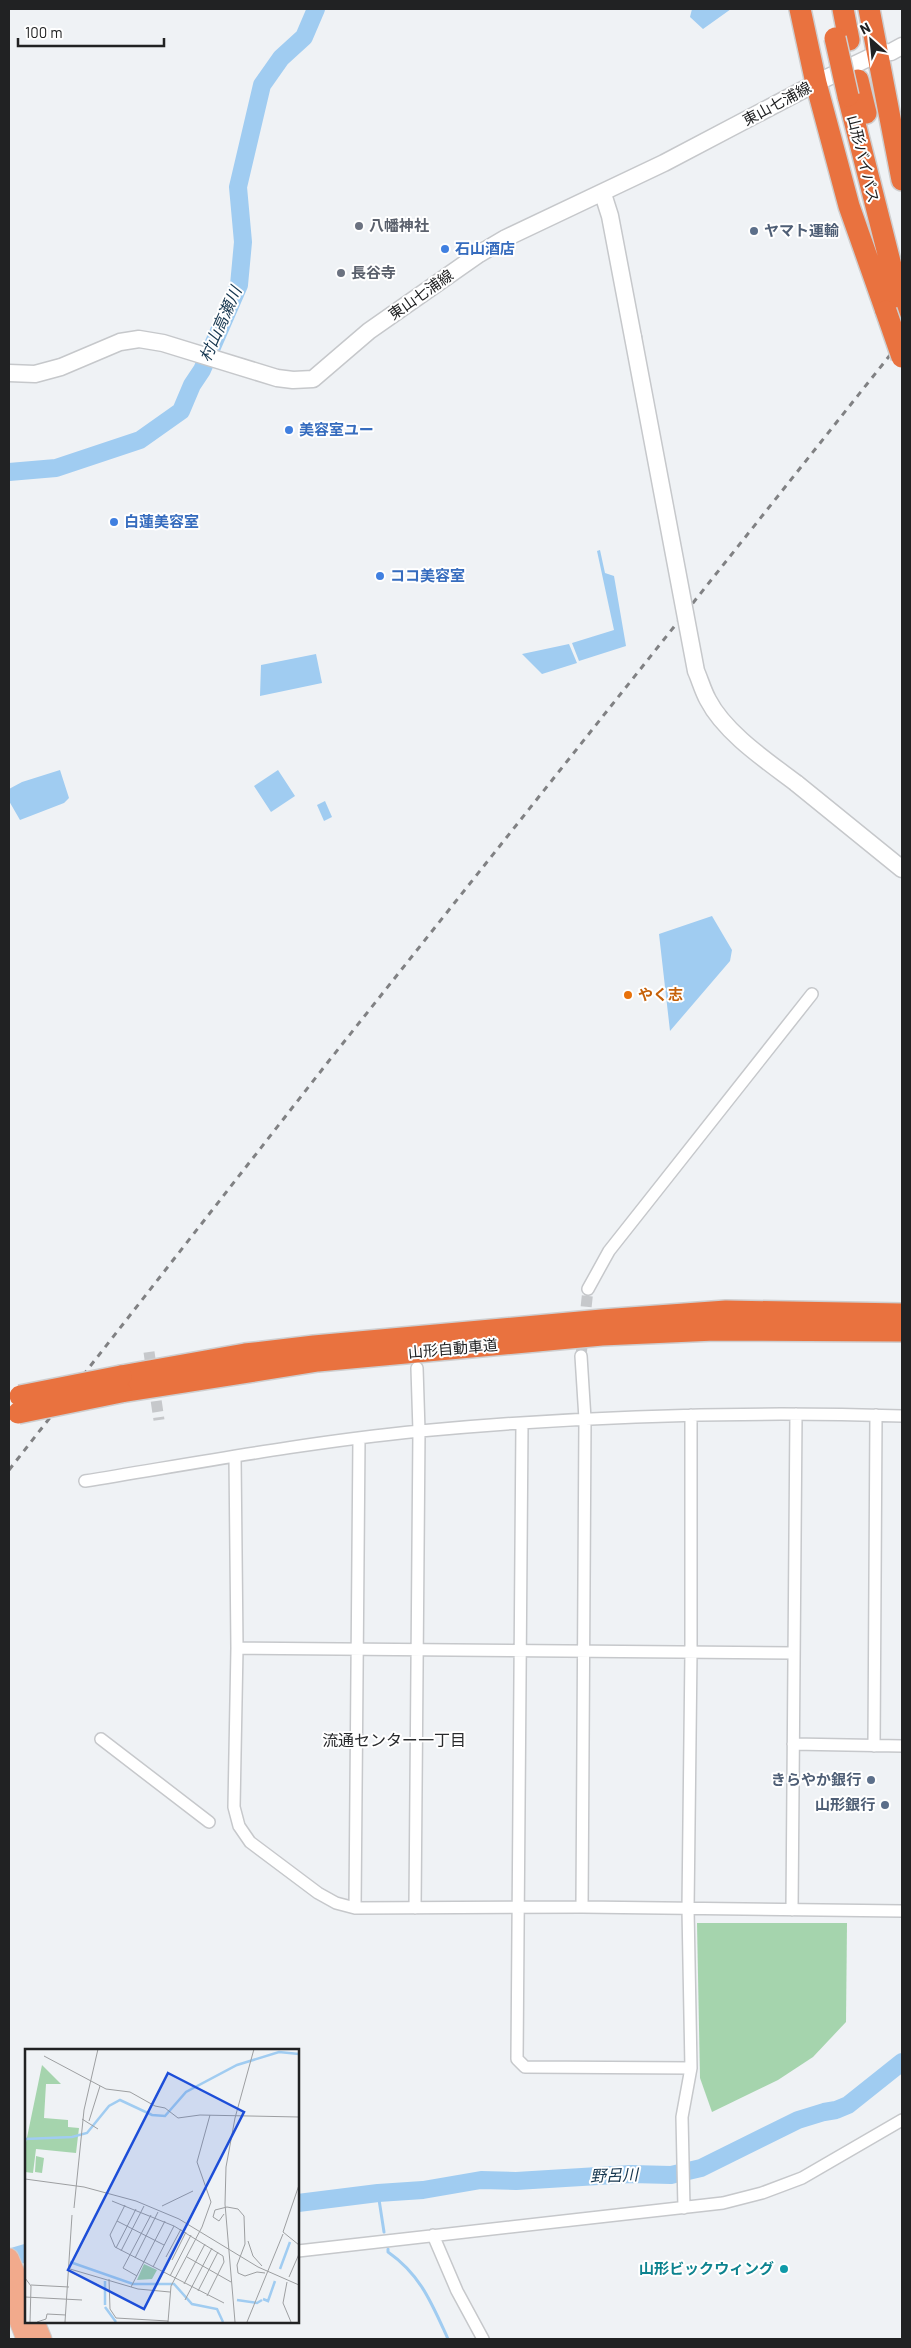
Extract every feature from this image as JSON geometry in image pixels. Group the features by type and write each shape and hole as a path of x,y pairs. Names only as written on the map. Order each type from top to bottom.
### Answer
{"highway":[{"path":"800,9 816,83 849,206 896,304 902,357"},
{"name":"山形バイパス","path":"829,9 842,39 896,304"},
{"name":"山形バイパス","path":"842,39 843,9"},
{"path":"868,9 879,53 902,180"},
{"name":"山形バイパス","path":"853,88 902,260"},
{"name":"山形自動車道","path":"14,1406 121,1384 245,1354 314,1346 602,1320 726,1311 902,1314"},
{"name":"山形自動車道","path":"121,1384 318,1361 602,1335 715,1330 902,1330"}],"main road":[{"name":"東山七浦線","path":"9,373 35,374 53,369 120,342 139,339 163,343 294,380 313,379 369,331 479,254 506,238 603,194 816,83 879,53 890,52 902,46"},
{"path":"603,194 610,216 696,670 708,701 722,719 760,756 902,869"},
{"path":"9,2258 18,2293 25,2311"},
{"path":"31,2326 42,2339"}],"street":[{"path":"588,1289 609,1251 812,994"},
{"path":"581,1356 585,1419 582,1907"},
{"path":"416,1908 416,1649 419,1431 417,1368"},
{"path":"792,1910 796,1414"},
{"path":"684,2208 682,2117 690,2068 688,1909 691,1415"},
{"path":"85,1481 235,1456 419,1431 585,1419 691,1415 902,1416"},
{"path":"874,1746 876,1415"},
{"path":"522,1424 517,2059 525,2067 690,2068"},
{"path":"355,1908 359,1439"},
{"path":"235,1456 236,1648 234,1807 240,1826 250,1842 318,1893 336,1903 355,1908 517,1909 582,1907 902,1911"},
{"path":"236,1648 793,1653"},
{"path":"101,1739 209,1822"},
{"path":"793,1744 902,1746"},
{"path":"299,2251 723,2203 762,2193 802,2178 902,2120"},
{"path":"433,2235 457,2291 483,2339"}],"green space":[{"path":"697,1923 847,1923 846,2022 813,2057 778,2080 712,2112 700,2078"}],"water":[{"path":"692,9 731,9 703,29 690,17"},
{"path":"600,550 605,573 614,576 626,646 579,661 572,643 614,630 597,551"},
{"path":"569,644 577,663 542,674 522,654"},
{"path":"316,654 322,683 260,696 261,665"},
{"path":"60,770 69,798 64,803 20,820 9,801 9,789 22,782"},
{"path":"278,770 295,796 271,812 254,786"},
{"path":"325,801 332,817 324,821 317,805"},
{"path":"712,916 732,950 730,961 670,1031 659,934"}],"waterway":[{"name":"村山高瀬川","path":"9,472 56,468 140,440 181,411 192,385 202,370 239,285 243,242 238,187 262,85 281,58 304,37 316,9"},
{"name":"野呂川","path":"299,2203 378,2193 423,2190 481,2180 516,2181 631,2174 671,2175 701,2168 798,2120 848,2105 902,2062"},
{"path":"378,2193 384,2232"},
{"path":"388,2249 388,2252 409,2270 417,2280 437,2314 448,2339"},
{"name":"野呂川","path":"9,2258 25,2253"}],"tunnel":[{"path":"581,1356 588,1289"},
{"path":"149,1352 159,1420"}],"railway":[{"path":"9,1470 328,1062 902,340"}],"place":[{"name":"八幡神社","path":"359,226"},
{"name":"ヤマト運輸","path":"754,231"},
{"name":"石山酒店","path":"445,249"},
{"name":"長谷寺","path":"341,273"},
{"name":"美容室ユー","path":"289,430"},
{"name":"白蓮美容室","path":"114,522"},
{"name":"ココ美容室","path":"380,576"},
{"name":"やく志","path":"628,995"},
{"name":"きらやか銀行","path":"871,1780"},
{"name":"山形銀行","path":"885,1805"},
{"name":"山形ビックウィング","path":"784,2269"}],"district":[{"name":"流通センター一丁目","path":"394,1740"}]}
